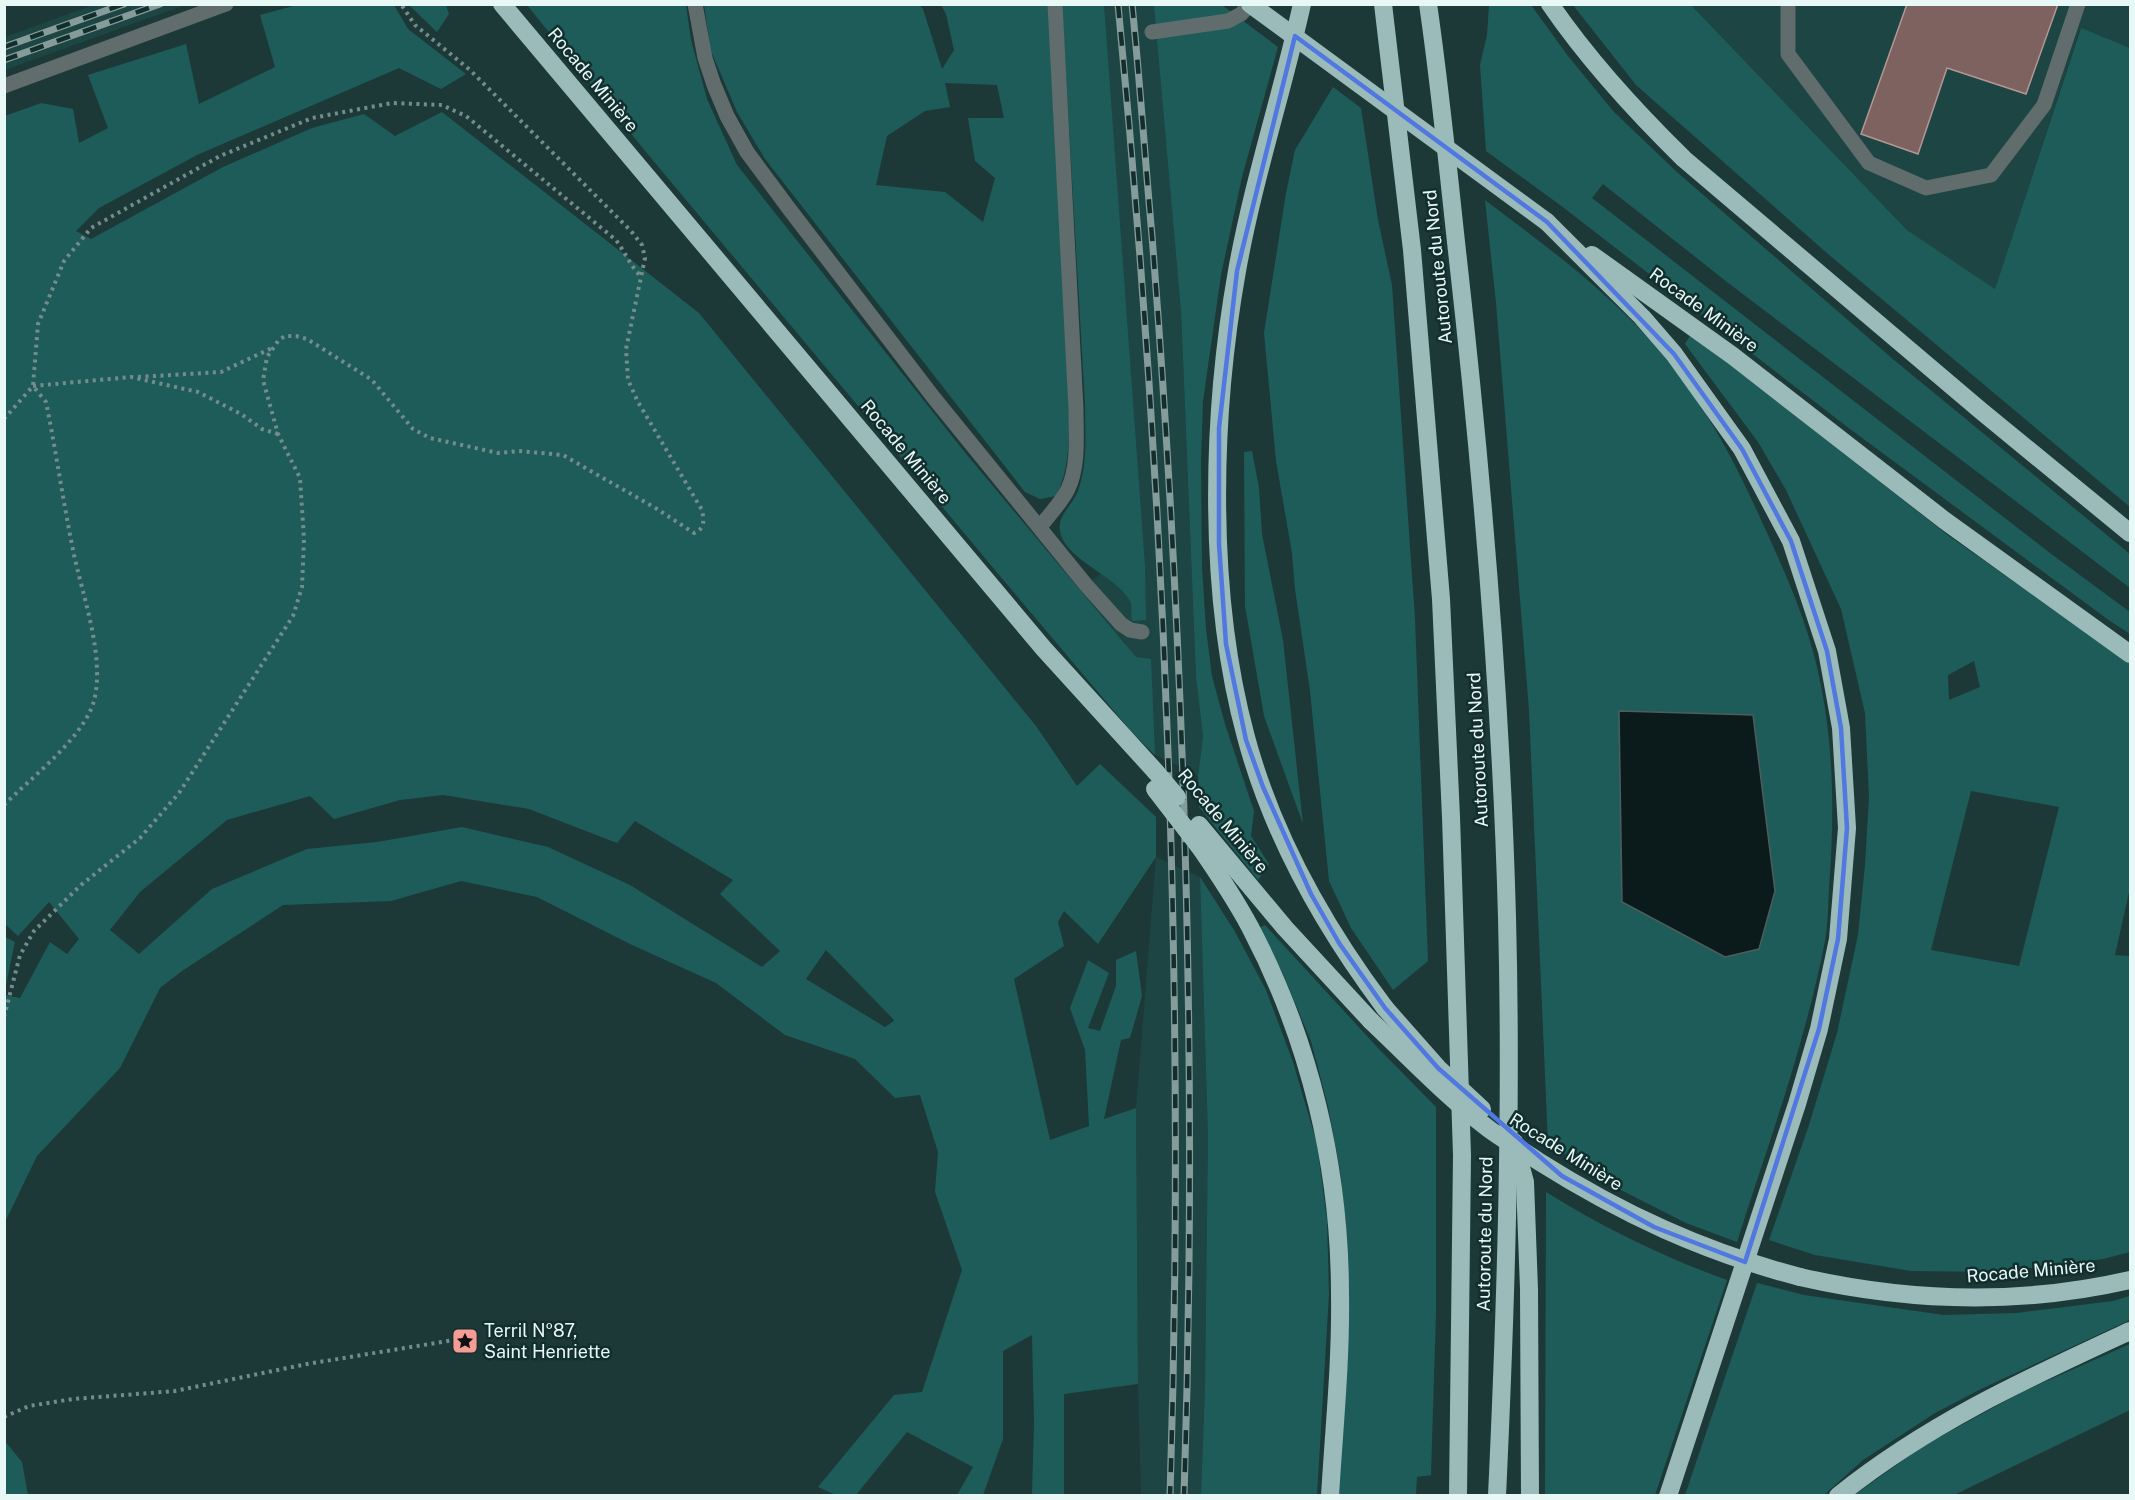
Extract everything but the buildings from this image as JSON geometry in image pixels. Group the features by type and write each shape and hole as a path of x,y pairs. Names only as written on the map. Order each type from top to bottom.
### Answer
{"highway":[{"name":"Rocade Minière","path":"502,4 1044,649 1155,771 1285,928 1371,1021 1487,1128 1562,1176 1622,1210 1687,1241 1740,1261 1800,1277 1877,1292 1949,1298 2023,1296 2077,1290 2130,1280"},
{"name":"Rocade Minière","path":"1251,4 1733,356 1944,520 2130,654"},
{"path":"1302,4 1250,209 1237,271 1222,376 1219,543 1226,644 1233,686 1246,740 1282,834 1311,894 1339,943 1385,1008 1438,1068 1562,1176"},
{"name":"Autoroute du Nord","path":"1383,4 1413,250 1441,611 1451,817 1462,1155 1458,1496"},
{"name":"Autoroute du Nord","path":"1428,4 1471,372 1496,692 1507,917 1509,1123 1497,1496"},
{"path":"1550,4 1595,65 1632,107 1684,159 1980,410 2130,533"},
{"path":"1547,222 1642,317 1674,354 1742,449 1791,541 1827,651 1841,728 1847,828 1838,939 1819,1029 1797,1104 1668,1496"},
{"path":"1044,649 1199,846 1249,926 1275,978 1296,1029 1327,1144 1337,1221 1340,1343 1330,1496"},
{"path":"1509,1123 1525,1182 1530,1496"},
{"path":"1838,1496 1898,1450 1934,1428 2054,1365 2130,1331"}],"lane":[{"path":"4,86 226,4"},
{"path":"695,4 705,58 714,85 747,152 934,398 1040,527 1121,624 1130,630 1142,632"},
{"path":"1040,527 1069,487 1076,439 1055,4"},
{"path":"1152,32 1228,21 1241,14 1251,4"},
{"path":"1788,4 1788,54 1869,163 1926,188 1991,175 2044,105 2078,4"}],"path":[{"path":"4,1017 20,956 34,931 81,885 140,838 179,793 293,616 302,587 304,539 300,478 278,434 263,380 267,357 278,341 285,336 307,339 372,380 413,429 430,438 498,453 519,451 563,455 694,533 700,531 703,525 702,510 638,402 628,380 626,349 645,258 642,245 631,231 470,70 415,25 400,4"},
{"path":"5,417 33,386 38,324 64,261 91,228 220,156 312,118 392,103 442,105 466,116 616,240 630,259 634,270 642,277"},
{"path":"33,386 221,372 272,348"},
{"path":"131,377 198,392 241,414 262,429 278,434"},
{"path":"4,805 73,740 92,706 98,670 93,631 73,551 46,402 33,386"},
{"path":"4,1417 29,1406 40,1404 73,1399 175,1391 307,1364 454,1340"}],"highlighted area":[{"path":"1295,36 1547,222 1674,354 1742,449 1791,541 1827,651 1841,728 1847,828 1838,939 1819,1029 1745,1262 1654,1227 1562,1176 1438,1068 1385,1008 1339,943 1311,894 1263,787 1246,740 1226,644 1219,544 1219,428 1237,271"}],"shaded area":[{"path":"96,4 185,5 5,70 5,37"},
{"path":"297,5 394,5 408,29 466,74 441,89 399,68 197,155 99,208 76,231 91,239 223,167 312,128 364,114 395,136 442,112 699,313 1036,726 1077,786 1100,764 1156,817 1156,857 1098,944 1064,911 1058,922 1064,946 1014,979 1050,1140 1089,1126 1085,1050 1070,1008 1088,960 1109,973 1088,1028 1100,1031 1116,986 1116,960 1136,951 1142,996 1130,1038 1121,1040 1104,1119 1136,1108 1138,1384 1064,1394 1064,1495 1032,1495 1034,1422 1032,1335 1003,1351 1003,1439 983,1495 957,1495 973,1467 907,1432 856,1495 836,1495 818,1487 894,1395 922,1392 962,1270 935,1192 938,1152 920,1095 895,1098 855,1059 785,1035 716,983 630,944 537,897 461,881 391,901 283,905 160,988 120,1068 37,1156 5,1222 5,995 20,998 50,942 67,954 79,939 49,902 18,936 5,924 5,116 41,103 73,109 79,143 108,128 88,75 186,44 199,104 275,67 260,15","holes":["443,795 529,809 617,843 635,821 733,880 720,894 780,951 762,967 630,885 548,847 462,827 377,842 307,849 212,889 139,954 110,930 140,892 227,820 310,796 334,819 400,800","826,950 894,1020 894,1021 885,1027 806,979"]},
{"path":"409,5 446,5 449,14 437,32"},
{"path":"527,5 686,5 691,40 707,99 737,165 967,455 1136,657 1151,659 1155,755 1130,730 1000,576 646,152"},
{"path":"704,5 919,5 923,9 942,69 954,50 946,14 941,5 1049,5 1069,409 1069,443 1066,465 1056,496 1040,499 1025,492 765,159 737,112 711,51","holes":["945,83 997,85 1004,118 968,118 975,161 995,178 983,222 945,192 876,185 887,136 925,111 950,107"]},
{"path":"1062,5 1104,5 1145,566 1146,620 1132,621 1131,603 1126,595 1077,556 1063,540 1060,532 1061,520 1078,491 1085,459 1085,404"},
{"path":"1074,5 1202,5 1181,310 1196,677 1203,737 1198,776 1155,755 1130,730 1125,643 1079,589 1101,574"},
{"path":"1154,5 1222,5 1278,47 1242,177 1221,275 1203,401 1201,463 1202,567 1212,676 1225,724 1254,811 1251,836 1269,864 1258,880 1199,807 1198,776 1203,737 1196,677 1181,310"},
{"path":"1489,5 1531,5 1568,56 1614,112 1678,173 1894,360 2130,554 2130,588 1727,282 1603,184 1592,198 2050,553 2130,612 2130,634 1850,429 1560,205 1486,151 1480,65 1487,35"},
{"path":"1573,5 1691,5 1907,230 1995,289 2081,28 2130,48 2130,507 1828,254 1636,85"},
{"path":"1691,5 2130,5 2130,48 2080,29 1995,289 1907,230"},
{"path":"1333,87 1361,108 1378,220 1392,285 1415,619 1428,961 1393,990 1351,928 1329,881 1310,691 1292,553 1276,461 1264,333 1295,150"},
{"path":"1485,200 1598,289 1640,329 1688,387 1714,427 1747,489 1804,621 1815,659 1826,716 1831,773 1832,831 1826,935 1797,1055 1737,1242 1686,1223 1615,1187 1548,1143 1529,710 1496,303"},
{"path":"1691,334 1949,536 2130,664 2130,888 2115,955 2130,956 2130,1252 2103,1259 1997,1272 1911,1271 1815,1255 1769,1240 1809,1125 1837,1033 1858,935 1869,797 1865,713 1841,609 1786,490 1758,442 1685,344","holes":["1974,661 1980,687 1949,700 1948,675","1971,791 2059,807 2019,966 1931,950"]},
{"path":"1252,451 1259,488 1262,534 1283,640 1303,824 1264,716 1245,606 1244,452"},
{"path":"1619,711 1753,715 1775,891 1759,949 1725,957 1622,902"},
{"path":"1156,857 1200,877 1208,1136 1205,1388 1201,1495 1141,1496 1136,1108"},
{"path":"1200,877 1234,930 1266,990 1293,1062 1317,1144 1327,1220 1329,1294 1317,1495 1201,1495 1205,1388 1208,1136"},
{"path":"1265,925 1377,1047 1436,1107 1436,1312 1431,1475 1417,1477 1416,1495 1338,1495 1349,1302 1346,1225 1340,1170 1328,1106 1311,1041 1283,974 1259,928"},
{"path":"5,937 15,942 5,990"},
{"path":"1546,1192 1634,1241 1727,1280 1655,1495 1545,1495"},
{"path":"1757,1283 1804,1295 1944,1315 2016,1313 2113,1301 2130,1296 2130,1320 1983,1388 1935,1413 1863,1460 1824,1495 1685,1495"},
{"path":"2130,1344 2130,1410 1954,1495 1853,1496 1923,1446 2022,1392"},
{"path":"4,1440 22,1462 28,1495 5,1495"}],"railway":[{"path":"4,47 124,4"},
{"path":"4,60 160,4"},
{"path":"1118,4 1149,376 1168,749 1175,1123 1170,1496"},
{"path":"1132,4 1152,236 1173,551 1186,866 1190,1181 1184,1496"}],"place":[{"name":"Terril №87, Saint Henriette","path":"465,1341"}]}
